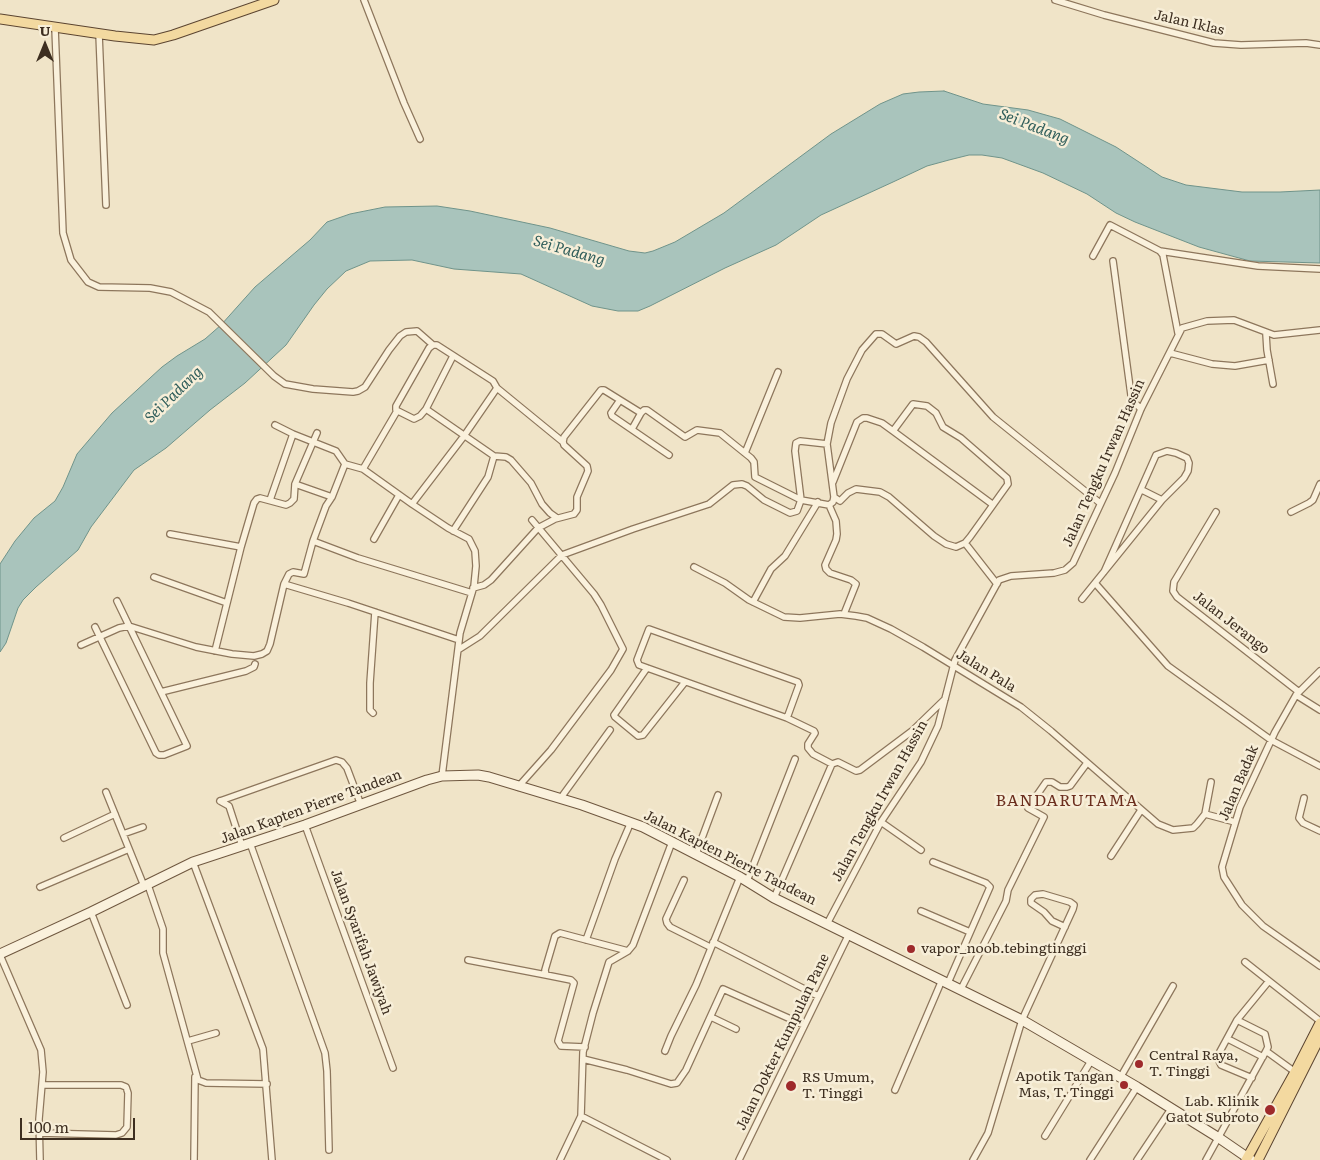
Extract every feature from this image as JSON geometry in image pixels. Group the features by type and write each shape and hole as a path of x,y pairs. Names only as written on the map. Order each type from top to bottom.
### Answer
{"main road":[{"path":"0,19 98,34 154,40 274,0"},
{"name":"Jalan Kapten Pierre Tandean","path":"0,954 193,862 306,825 427,780 442,776 478,775 642,826 743,879 774,898 1022,1020 1137,1087 1220,1138 1249,1159"},
{"path":"1249,1159 1320,1022"},
{"path":"1258,1160 1320,1037"}],"street":[{"path":"364,0 420,139"},
{"name":"Jalan Iklas","path":"1055,0 1104,15 1214,43 1241,45 1320,44"},
{"path":"55,28 63,233 71,260 92,285 99,287 150,288 171,292 209,312 274,376 285,384 313,389 353,392 364,387 400,336 406,332 417,331 432,345 437,345 493,381 497,388 563,442 587,466 588,471 577,496 577,510 574,514 544,523 491,580 473,591 358,558 313,541"},
{"path":"98,34 106,205"},
{"path":"1093,256 1110,226 1160,251 1258,266 1320,269"},
{"path":"1160,251 1163,255 1178,333"},
{"path":"1113,261 1131,395 1141,409"},
{"path":"1178,333 1182,328 1189,325 1234,320 1266,334 1274,335 1320,330"},
{"name":"Jalan Tengku Irwan Hassin","path":"828,924 881,822 921,762 938,726 956,660 999,580 1011,576 1054,573 1065,570 1073,563 1137,422 1141,409 1170,353 1178,333"},
{"path":"829,505 834,497 827,444 831,422 841,394 862,350 876,334 882,334 896,344 910,336 919,337 926,342 993,417 1100,504"},
{"path":"1266,334 1273,384"},
{"path":"363,469 397,411 396,406 432,345"},
{"path":"1170,353 1212,364 1236,366 1269,360"},
{"path":"397,411 414,419 418,418 426,409 453,356"},
{"path":"745,453 778,372"},
{"path":"412,504 464,436 497,388"},
{"path":"563,442 564,437 600,390 604,390 641,413"},
{"path":"620,400 611,414 669,455"},
{"path":"834,497 840,501 848,493 856,489 880,492 889,497 946,544 956,547 965,543 1008,484 1007,478 961,438 943,427 932,409 917,403 913,404 893,430"},
{"path":"426,409 494,456 506,457 511,460 530,483 542,504 550,513 558,518"},
{"path":"632,429 641,413 647,410 685,437 698,430 720,433 751,458 754,462 754,477 801,500 829,505"},
{"path":"833,484 857,422 867,418 882,423 893,430 992,504"},
{"path":"275,425 336,451 345,464 363,469 412,504 453,531 469,539 475,551 476,566 473,591 458,650 442,776"},
{"path":"215,651 254,503 260,498 286,505 294,499 295,484 317,432"},
{"path":"270,500 293,434"},
{"path":"458,650 480,636 562,555 634,528 709,504 733,485 742,484 747,486 764,500 790,513 797,511 801,500 795,450 796,442 827,444"},
{"path":"1082,600 1162,500 1184,478 1188,471 1189,463 1187,458 1176,452 1167,451 1156,455 1104,572"},
{"path":"453,531 488,477 494,456"},
{"path":"81,645 118,628 130,626 196,647 232,654 254,656 266,650 273,636 284,584 288,574 291,572 304,574 313,541 326,506 332,497 345,464"},
{"path":"295,484 332,497"},
{"path":"1291,512 1310,504 1320,484"},
{"path":"1142,490 1162,500"},
{"path":"374,539 399,495"},
{"path":"753,602 771,569 785,556 818,502"},
{"path":"829,505 836,521 837,534 825,565 826,569 830,573 852,580 856,584 844,614"},
{"name":"Jalan Jerango","path":"1216,512 1174,582 1173,592 1184,603 1298,694"},
{"path":"518,786 551,750 611,670 623,649 601,605 585,582 532,520"},
{"path":"170,534 241,547"},
{"path":"965,543 997,584"},
{"name":"Jalan Pala","path":"694,567 725,583 753,602 784,617 844,614 867,618 891,629 1021,707 1158,824 1173,830 1193,828 1205,814"},
{"path":"154,577 227,603"},
{"path":"1095,583 1168,666 1271,740 1320,766"},
{"path":"284,584 460,640"},
{"path":"96,627 156,753 159,756 164,756 187,746 117,601"},
{"path":"374,713 370,710 370,683 375,612"},
{"path":"788,718 799,685 798,682 650,628 637,660 639,666 788,718 814,731 815,733 808,744 808,748 813,754 832,764 838,762 856,771 860,770 912,731 945,699"},
{"path":"161,692 246,671 254,668 255,664"},
{"path":"647,668 614,715 638,736 643,735 684,682"},
{"name":"Jalan Badak","path":"1320,671 1298,694 1271,740 1240,807 1222,868 1224,877 1242,905 1263,926 1320,966"},
{"path":"1298,694 1320,710"},
{"path":"560,799 610,730"},
{"path":"665,1051 696,986 712,944 743,879 795,759"},
{"path":"329,1150 325,1053 246,845 229,806 220,801 336,760 342,762 347,768 361,805"},
{"path":"961,989 1006,901 1008,890 1044,817 1028,808 1046,782 1052,782 1060,787 1070,786 1087,763"},
{"path":"774,898 832,764"},
{"path":"1211,782 1205,814 1235,822"},
{"path":"106,792 163,930 163,953 198,1080 206,1083 267,1084"},
{"path":"696,854 718,795"},
{"path":"1304,798 1299,818 1303,823 1320,831"},
{"path":"1111,856 1141,810"},
{"path":"64,838 115,814"},
{"path":"586,940 615,859 631,822"},
{"path":"881,822 921,850"},
{"name":"Jalan Syarifah Jawiyah","path":"306,825 393,1068"},
{"path":"123,834 143,826"},
{"path":"560,1160 581,1116 585,1047 593,1013 609,962 628,951 639,932 672,842"},
{"path":"40,887 129,849"},
{"path":"193,862 263,1049 272,1160"},
{"path":"895,1090 990,887 986,883 933,862"},
{"path":"684,880 666,920 668,926 712,944 818,996"},
{"path":"973,1160 988,1133 1022,1020 1065,927 1073,909 1073,903 1043,894 1035,894 1031,899 1031,903 1052,920 1065,927"},
{"path":"921,911 970,932"},
{"path":"91,912 127,1005"},
{"path":"546,975 545,970 556,934 560,933 628,951"},
{"name":"Jalan Dokter Kumpulan Pane","path":"740,1160 849,934"},
{"path":"0,954 41,1050 43,1072 40,1160"},
{"path":"468,960 573,981 574,985 558,1042 561,1046 585,1047"},
{"path":"1245,962 1320,1022"},
{"path":"1252,1078 1221,1065 1218,1054 1237,1020 1269,981"},
{"path":"1120,1078 1173,986"},
{"path":"583,1059 671,1084 677,1083 686,1070 723,989 804,1025"},
{"path":"711,1017 736,1028"},
{"path":"1206,1160 1220,1138 1268,1047 1265,1034 1237,1020"},
{"path":"188,1041 216,1033"},
{"path":"1228,1038 1264,1054 1295,1072"},
{"path":"1045,1136 1091,1061"},
{"path":"194,1160 195,1073"},
{"path":"40,1133 116,1134 122,1133 127,1127 128,1094 126,1087 121,1085 42,1085"},
{"path":"1090,1160 1137,1087"},
{"path":"1137,1160 1171,1109"},
{"path":"581,1116 668,1160"}],"water":[{"name":"Sei Padang","path":"944,91 983,104 1028,110 1060,119 1116,147 1162,177 1186,185 1242,192 1320,190 1320,263 1250,261 1199,247 1116,213 1087,194 1043,173 1002,158 982,155 969,155 927,166 821,215 776,245 638,311 618,311 592,306 521,274 454,269 412,260 370,261 346,271 327,289 286,345 245,383 166,448 134,470 91,527 78,550 23,600 18,608 6,643 0,652 0,564 15,541 34,518 55,501 77,454 112,413 162,367 205,339 221,325 255,287 310,240 327,222 350,214 385,207 437,206 550,228 629,251 645,253 675,242 724,213 831,134 880,104 903,94"}],"place":[{"name":"vapor_noob.tebingtinggi","path":"911,949"},
{"name":"Central Raya, T. Tinggi","path":"1139,1064"},
{"name":"Apotik Tangan Mas, T. Tinggi","path":"1124,1085"},
{"name":"RS Umum, T. Tinggi","path":"791,1086"},
{"name":"Lab. Klinik Gatot Subroto","path":"1270,1110"}],"district":[{"name":"BANDARUTAMA","path":"1067,801"}]}
